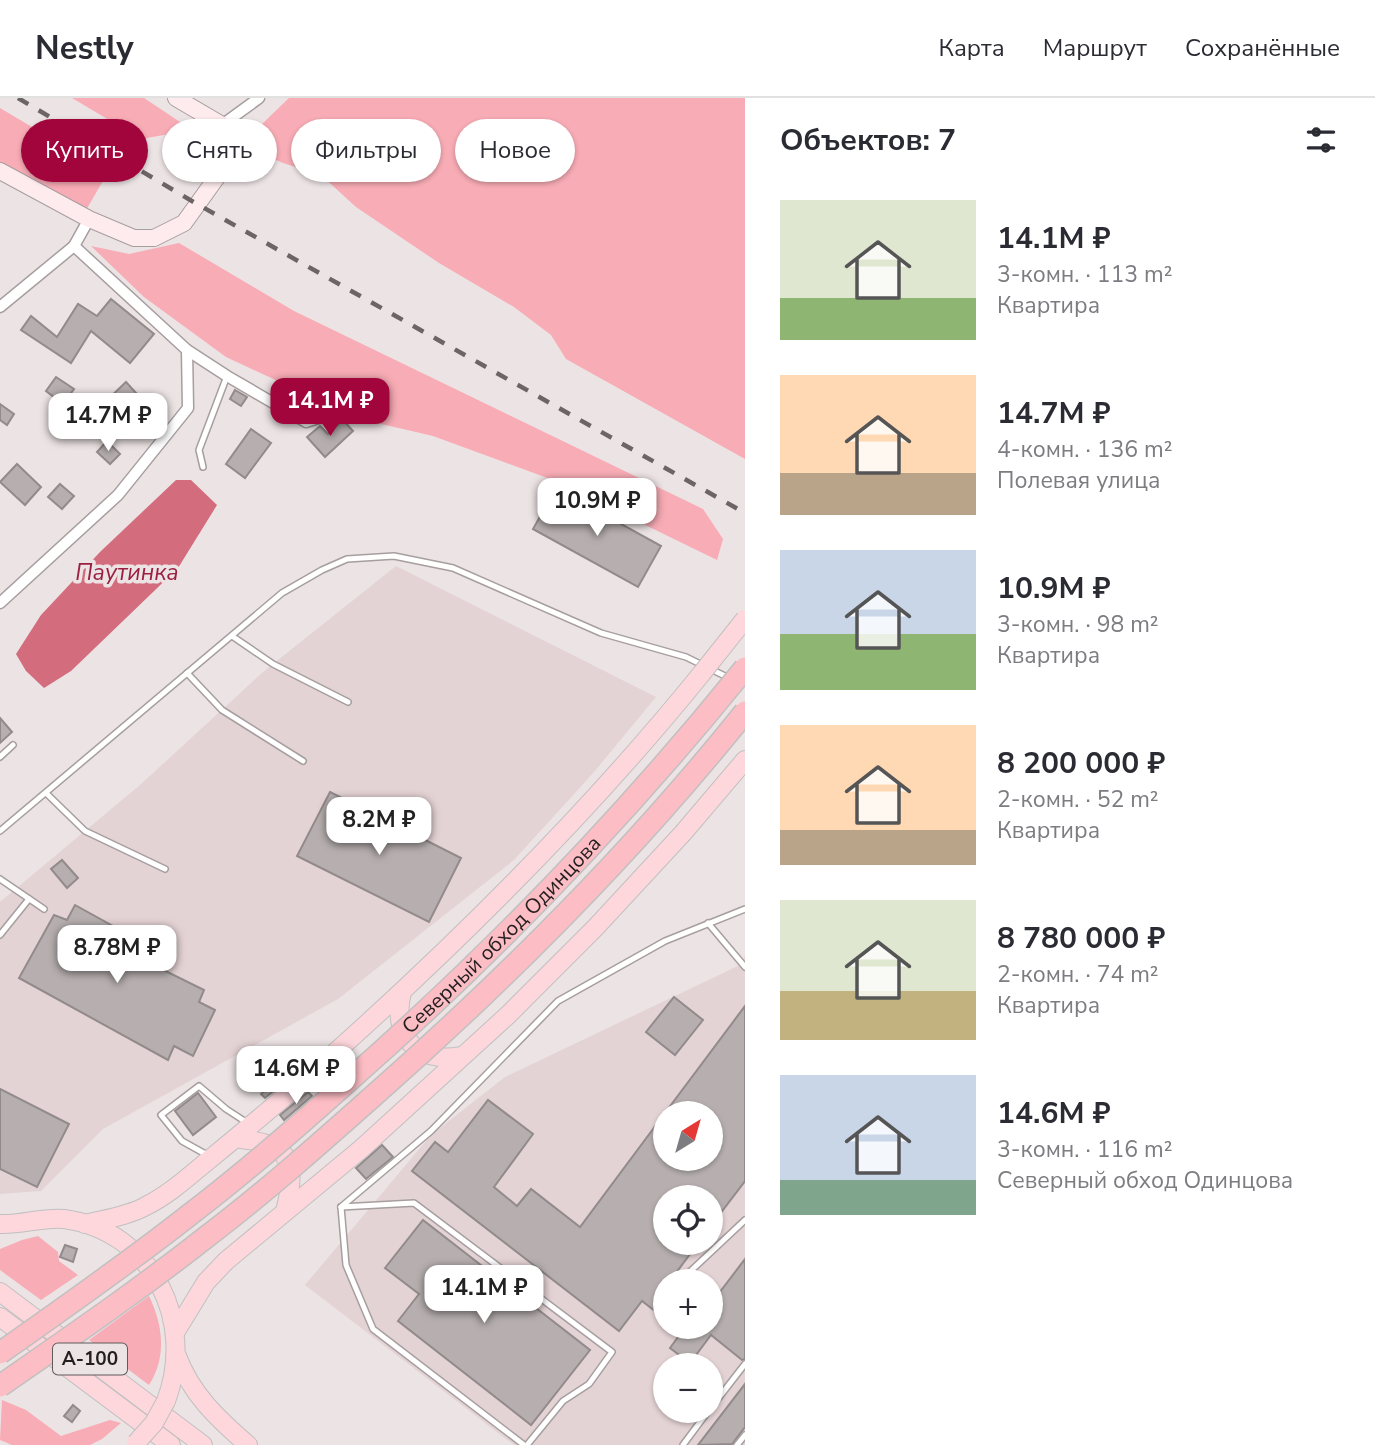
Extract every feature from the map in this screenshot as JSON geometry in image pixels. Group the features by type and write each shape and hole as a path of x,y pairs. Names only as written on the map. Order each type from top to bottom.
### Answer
{"highway":[{"name":"Северный обход Одинцова","path":"0,1353 100,1283 190,1215 278,1143 439,999 553,888 633,801 745,668"},
{"name":"Северный обход Одинцова","path":"0,1386 116,1306 207,1237 296,1164 398,1074 488,992 573,907 653,820 745,712"}],"main road":[{"path":"85,1224 143,1208 167,1194 251,1126 457,942 617,774 745,619"},
{"path":"176,1331 208,1279 361,1149 508,1015 683,833 745,760"},
{"path":"402,992 398,1008 400,1023 406,1038 416,1049 430,1056 446,1059 461,1056"},
{"path":"236,1138 269,1145 282,1154 289,1164 292,1184 285,1212"},
{"path":"4,1226 63,1219 85,1224 129,1246 147,1263 164,1293 176,1331 177,1355 173,1383 166,1401 154,1423 135,1444"},
{"name":"А-100","path":"0,1293 203,1445"},
{"name":"А-100","path":"0,1317 172,1445"},
{"path":"177,1355 182,1370 200,1399 248,1445"}],"street":[{"path":"176,98 212,119"},
{"path":"230,119 259,98"},
{"path":"0,170 89,219 134,238 154,238 184,223 213,182"},
{"path":"0,307 74,246 89,219"},
{"path":"74,246 187,350 306,422 358,405"},
{"path":"0,603 118,495 188,408 187,350"}],"lane":[{"path":"203,467 199,450 227,376"},
{"path":"0,831 282,593 347,559 394,556 453,568 601,633 686,657 745,686"},
{"path":"232,636 273,664 348,702"},
{"path":"187,673 222,710 303,761"},
{"path":"0,758 13,745"},
{"path":"46,793 85,831 165,869"},
{"path":"0,879 44,909"},
{"path":"0,935 29,899"},
{"path":"341,1207 431,1131 558,1001 665,941 745,909"},
{"path":"708,923 745,967"},
{"path":"212,1158 182,1141 160,1115 199,1086 251,1126"},
{"path":"414,1203 612,1352 589,1384 563,1401 526,1445 373,1329 346,1265 341,1207 414,1203"},
{"path":"693,1269 745,1220"},
{"path":"723,1393 745,1364"},
{"path":"683,1445 700,1423"},
{"path":"737,1445 745,1435"}],"shaded area":[{"path":"72,98 144,98 176,119 162,119 162,135 148,138 148,119 107,119"},
{"path":"289,98 745,98 745,459 566,359 551,335 514,307 439,263 356,207 329,182 441,182 441,119 291,119 291,166 277,160 277,119 267,119"},
{"path":"0,108 21,120 21,177 0,165"},
{"path":"31,182 102,182 85,212"},
{"path":"179,243 294,311 703,509 723,539 717,560 553,480 433,436 360,419 226,357 144,297 91,246 129,254"},
{"path":"396,566 656,697 594,772 514,860 338,999 103,1129 41,1191 0,1194 0,902 140,785 263,672"},
{"path":"745,955 745,1445 514,1445 305,1285 431,1135 505,1077 742,964"},
{"path":"38,1236 58,1252 59,1261 78,1275 41,1300 0,1270 0,1249"},
{"path":"149,1296 160,1330 161,1352 149,1385 89,1340"},
{"path":"2,1400 26,1410 61,1436 110,1420 121,1423 90,1445 12,1445 0,1440"}],"water":[{"name":"Паутинка","path":"176,480 191,480 217,505 178,568 71,671 44,688 26,671 16,654 41,615 100,552"}],"building":[{"path":"111,299 154,334 130,363 91,331 71,363 21,330 31,316 57,337 78,304 97,316"},
{"path":"56,377 74,389 63,404 46,391"},
{"path":"126,382 157,416 140,431 127,417 110,436 87,415 101,400 104,403"},
{"path":"235,390 247,397 241,406 230,399"},
{"path":"0,404 14,414 7,425 0,420"},
{"path":"343,420 353,431 325,457 307,437 320,426 328,434"},
{"path":"251,429 271,443 245,478 226,464"},
{"path":"107,441 120,454 110,464 97,452"},
{"path":"17,464 41,487 25,505 0,482"},
{"path":"60,484 74,496 62,509 48,497"},
{"path":"556,488 661,546 638,587 533,529"},
{"path":"0,718 12,732 0,743"},
{"path":"330,792 461,858 429,922 297,856"},
{"path":"62,860 78,878 67,888 51,869"},
{"path":"75,905 129,935 121,949 204,990 199,1002 215,1010 193,1056 174,1046 168,1060 19,978 54,915 67,920"},
{"path":"674,997 703,1020 675,1055 646,1032"},
{"path":"745,1006 745,1181 723,1210 723,1185 653,1185 653,1255 689,1255 679,1269 653,1269 653,1310 642,1301 619,1331 412,1171 435,1142 448,1152 488,1100 533,1134 494,1187 517,1206 531,1189 580,1227 653,1129 653,1171 723,1171 723,1101 674,1101"},
{"path":"289,1070 293,1075 265,1098 261,1094"},
{"path":"0,1089 69,1124 37,1187 0,1169"},
{"path":"308,1092 312,1096 284,1120 280,1115"},
{"path":"198,1093 216,1117 193,1135 175,1111"},
{"path":"382,1145 393,1157 366,1179 356,1168"},
{"path":"423,1220 590,1350 531,1425 398,1321 419,1294 385,1268"},
{"path":"65,1245 77,1249 73,1262 60,1257"},
{"path":"745,1259 745,1359 742,1360 716,1339 723,1339 723,1288"},
{"path":"677,1339 708,1339 698,1353 677,1353 670,1348"},
{"path":"745,1384 745,1427 732,1444 698,1445 715,1423 723,1423 723,1413"},
{"path":"73,1405 80,1411 72,1422 64,1416"}],"railway":[{"path":"18,98 197,204 745,513"}]}
